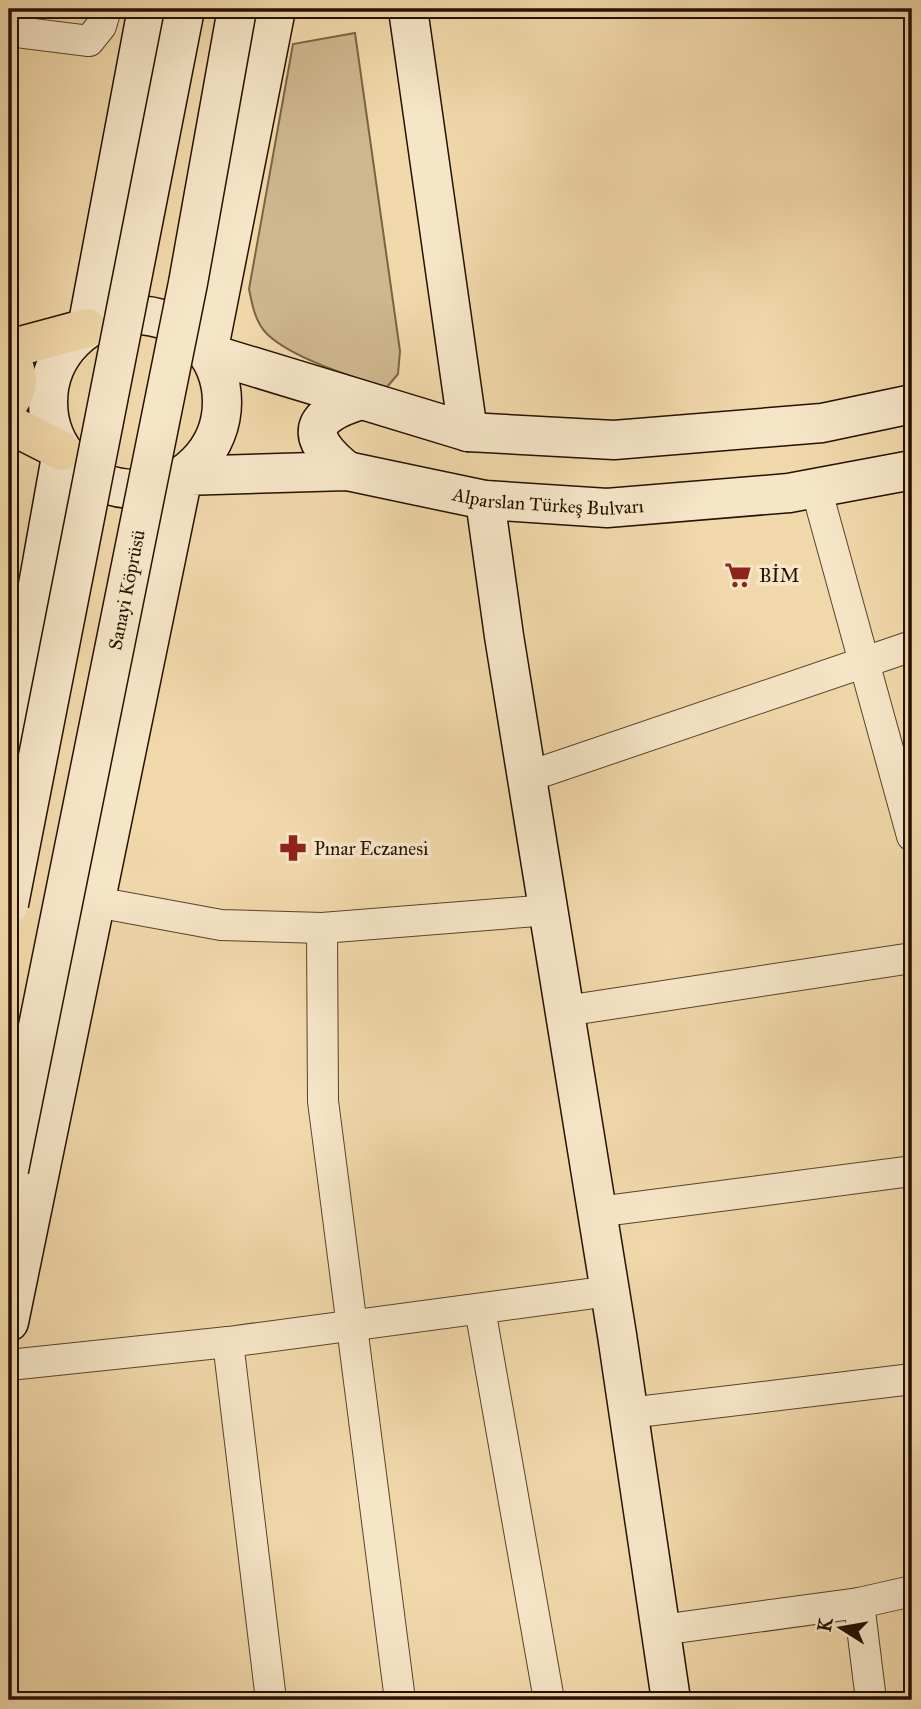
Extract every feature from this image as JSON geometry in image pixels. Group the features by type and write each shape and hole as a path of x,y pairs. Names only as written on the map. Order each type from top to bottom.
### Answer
{"main road":[{"path":"9,349 87,328 112,317 138,314 165,319 189,332 208,352 219,378 223,405 217,432 204,457 183,476 158,487 131,490 105,485 81,471 62,451 51,426 47,399 53,372 66,347 87,328 147,9"},
{"path":"9,904 185,9"},
{"name":"Sanayi Köprüsü","path":"9,1170 188,283 237,9"},
{"path":"208,352 276,9"},
{"path":"408,9 468,432"},
{"path":"208,352 468,432 614,440 822,423 912,404"},
{"path":"9,357 17,374 18,384 9,403"},
{"path":"347,471 327,455 318,429 324,416 338,407 361,400"},
{"path":"9,425 62,451"},
{"path":"9,747 62,451"},
{"name":"Alparslan Türkeş Bulvarı","path":"183,476 347,471 485,500 607,508 789,493 912,470"},
{"path":"9,1322 183,476"},
{"path":"485,500 629,1413 671,1700"}],"street":[{"path":"9,31 89,41 101,26 106,9"},
{"path":"816,488 912,836"},
{"path":"527,777 912,646"},
{"path":"96,902 221,925 322,928 549,910"},
{"path":"322,928 323,1101 400,1700"},
{"path":"565,1011 912,958"},
{"path":"597,1212 912,1171"},
{"path":"9,1366 228,1342 610,1291"},
{"path":"480,1309 549,1700"},
{"path":"228,1342 271,1700"},
{"path":"629,1413 912,1379"},
{"path":"661,1630 859,1603 912,1591"},
{"path":"859,1603 870,1700"}],"shaded area":[{"path":"355,33 400,351 398,374 387,387 324,366 278,343 260,324 249,289 293,44"}],"place":[{"name":"BİM","path":"738,575"},
{"name":"Pınar Eczanesi","path":"293,848"}]}
